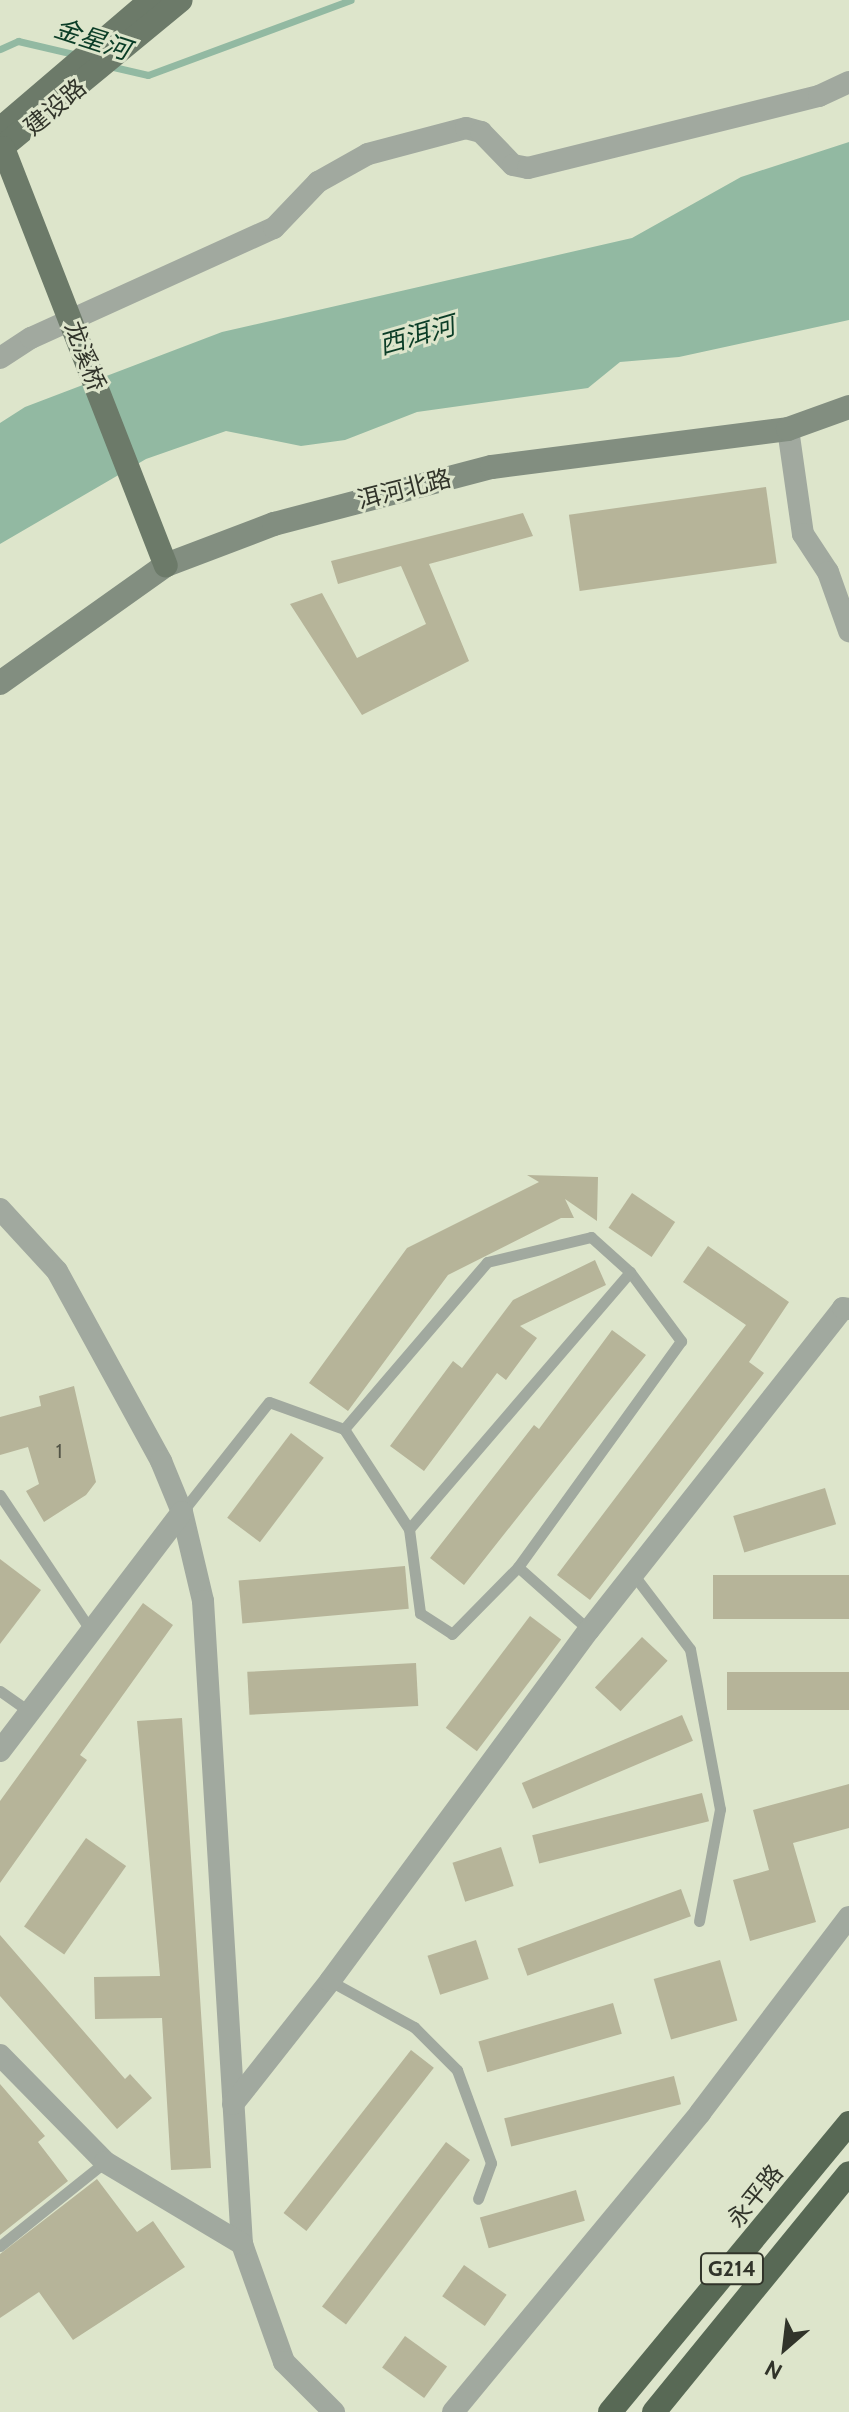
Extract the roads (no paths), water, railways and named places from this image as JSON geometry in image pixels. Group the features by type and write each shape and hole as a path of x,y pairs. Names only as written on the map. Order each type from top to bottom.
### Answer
{"highway":[{"name":"永平路","path":"610,2412 849,2123"},
{"name":"G214","path":"654,2412 849,2173"}],"main road":[{"name":"建设路","path":"124,37 151,0"},
{"name":"建设路","path":"1,140 124,37 181,0"},
{"name":"龙溪桥","path":"1,140 166,565"}],"street":[{"path":"0,358 31,338 274,228 318,182 368,154 466,128 481,132 513,165 528,168 819,96 849,82"},
{"name":"洱河北路","path":"0,683 166,565 274,524 492,467 788,429 849,407"},
{"path":"788,429 803,534 828,572 849,631"},
{"path":"0,1209 57,1271 161,1461 182,1512 203,1601 242,2244 284,2362 334,2412"},
{"path":"233,2104 330,1981 589,1630 843,1308 849,1309"},
{"path":"0,1751 182,1512"},
{"path":"453,2412 700,2113 849,1917"},
{"path":"0,2055 105,2162 242,2244"}],"lane":[{"path":"182,1512 269,1402 344,1429 409,1529 420,1613 452,1634 518,1567 681,1341 630,1272 591,1237 487,1262 344,1429"},
{"path":"409,1529 630,1272"},
{"path":"0,1495 91,1632"},
{"path":"518,1567 589,1630"},
{"path":"633,1574 690,1649 720,1809 699,1921"},
{"path":"0,1691 30,1712"},
{"path":"330,1981 414,2027 457,2070 491,2163 478,2199"},
{"path":"0,2246 105,2162"}],"water":[{"name":"西洱河","path":"849,142 849,320 679,357 620,362 588,388 417,412 345,440 301,446 226,431 146,459 0,544 0,423 25,407 222,332 632,238 741,177"}],"waterway":[{"name":"金星河","path":"109,66 148,75 351,0"},
{"name":"金星河","path":"0,49 18,41 78,55"}]}
